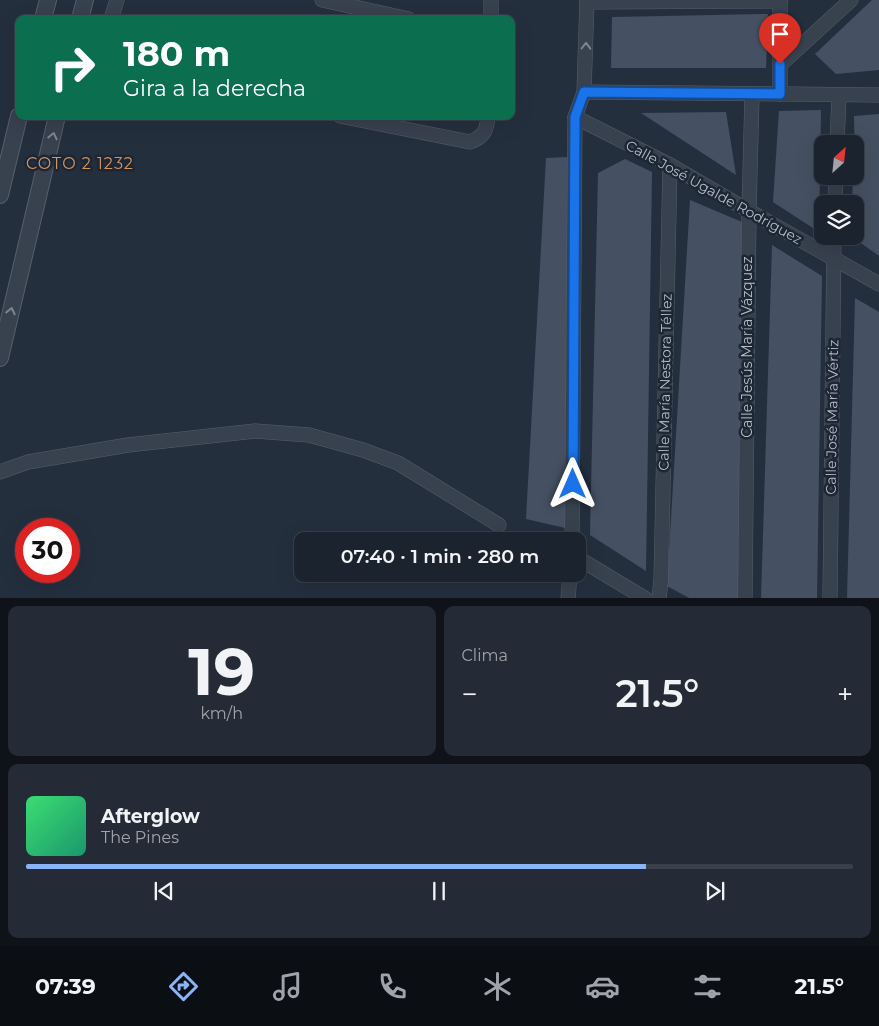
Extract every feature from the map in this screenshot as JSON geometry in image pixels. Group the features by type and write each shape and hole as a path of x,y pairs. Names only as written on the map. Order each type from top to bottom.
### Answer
{"street":[{"path":"45,15 48,0"},
{"path":"81,15 85,0"},
{"path":"112,15 117,0"},
{"path":"322,0 391,15"},
{"path":"491,0 491,15"},
{"path":"780,64 851,0"},
{"path":"572,532 575,117 584,92 587,1 780,1 780,94"},
{"path":"584,92 879,95"},
{"name":"Calle Jesús María Vázquez","path":"745,598 752,95"},
{"path":"837,135 839,95"},
{"name":"Calle José Ugalde Rodríguez","path":"575,117 670,164 879,284"},
{"path":"0,195 18,120"},
{"path":"0,358 56,120"},
{"path":"360,120 470,142 479,139 484,134 488,120"},
{"name":"Calle María Nestora Téllez","path":"659,598 661,580 670,164"},
{"name":"Calle José María Vértiz","path":"830,598 834,245"},
{"path":"0,472 28,462 128,445 256,431 309,435 363,450 398,464 500,525"},
{"path":"586,563 646,598"},
{"path":"568,598 569,582"}],"building":[{"path":"872,0 879,0 879,70 836,74 815,54"},
{"path":"768,14 766,68 611,68 612,17"},
{"path":"821,110 821,135 814,135 814,185 820,185 820,195 814,195 814,229 773,202 779,111"},
{"path":"726,112 736,175 641,113"},
{"path":"879,114 879,256 864,245 864,195 852,195 853,185 864,185 864,135 854,135 854,116"},
{"path":"568,157 565,528 526,519 546,158"},
{"path":"625,159 652,172 646,571 590,535 598,173"},
{"path":"690,200 742,222 744,598 689,598 667,586"},
{"path":"772,245 822,276 817,598 761,598"},
{"path":"855,298 879,312 879,598 847,598"}],"district":[{"name":"COTO 2 1232","path":"80,163"}],"route":[{"path":"573,484 575,117 584,92 780,94 780,64"}]}
